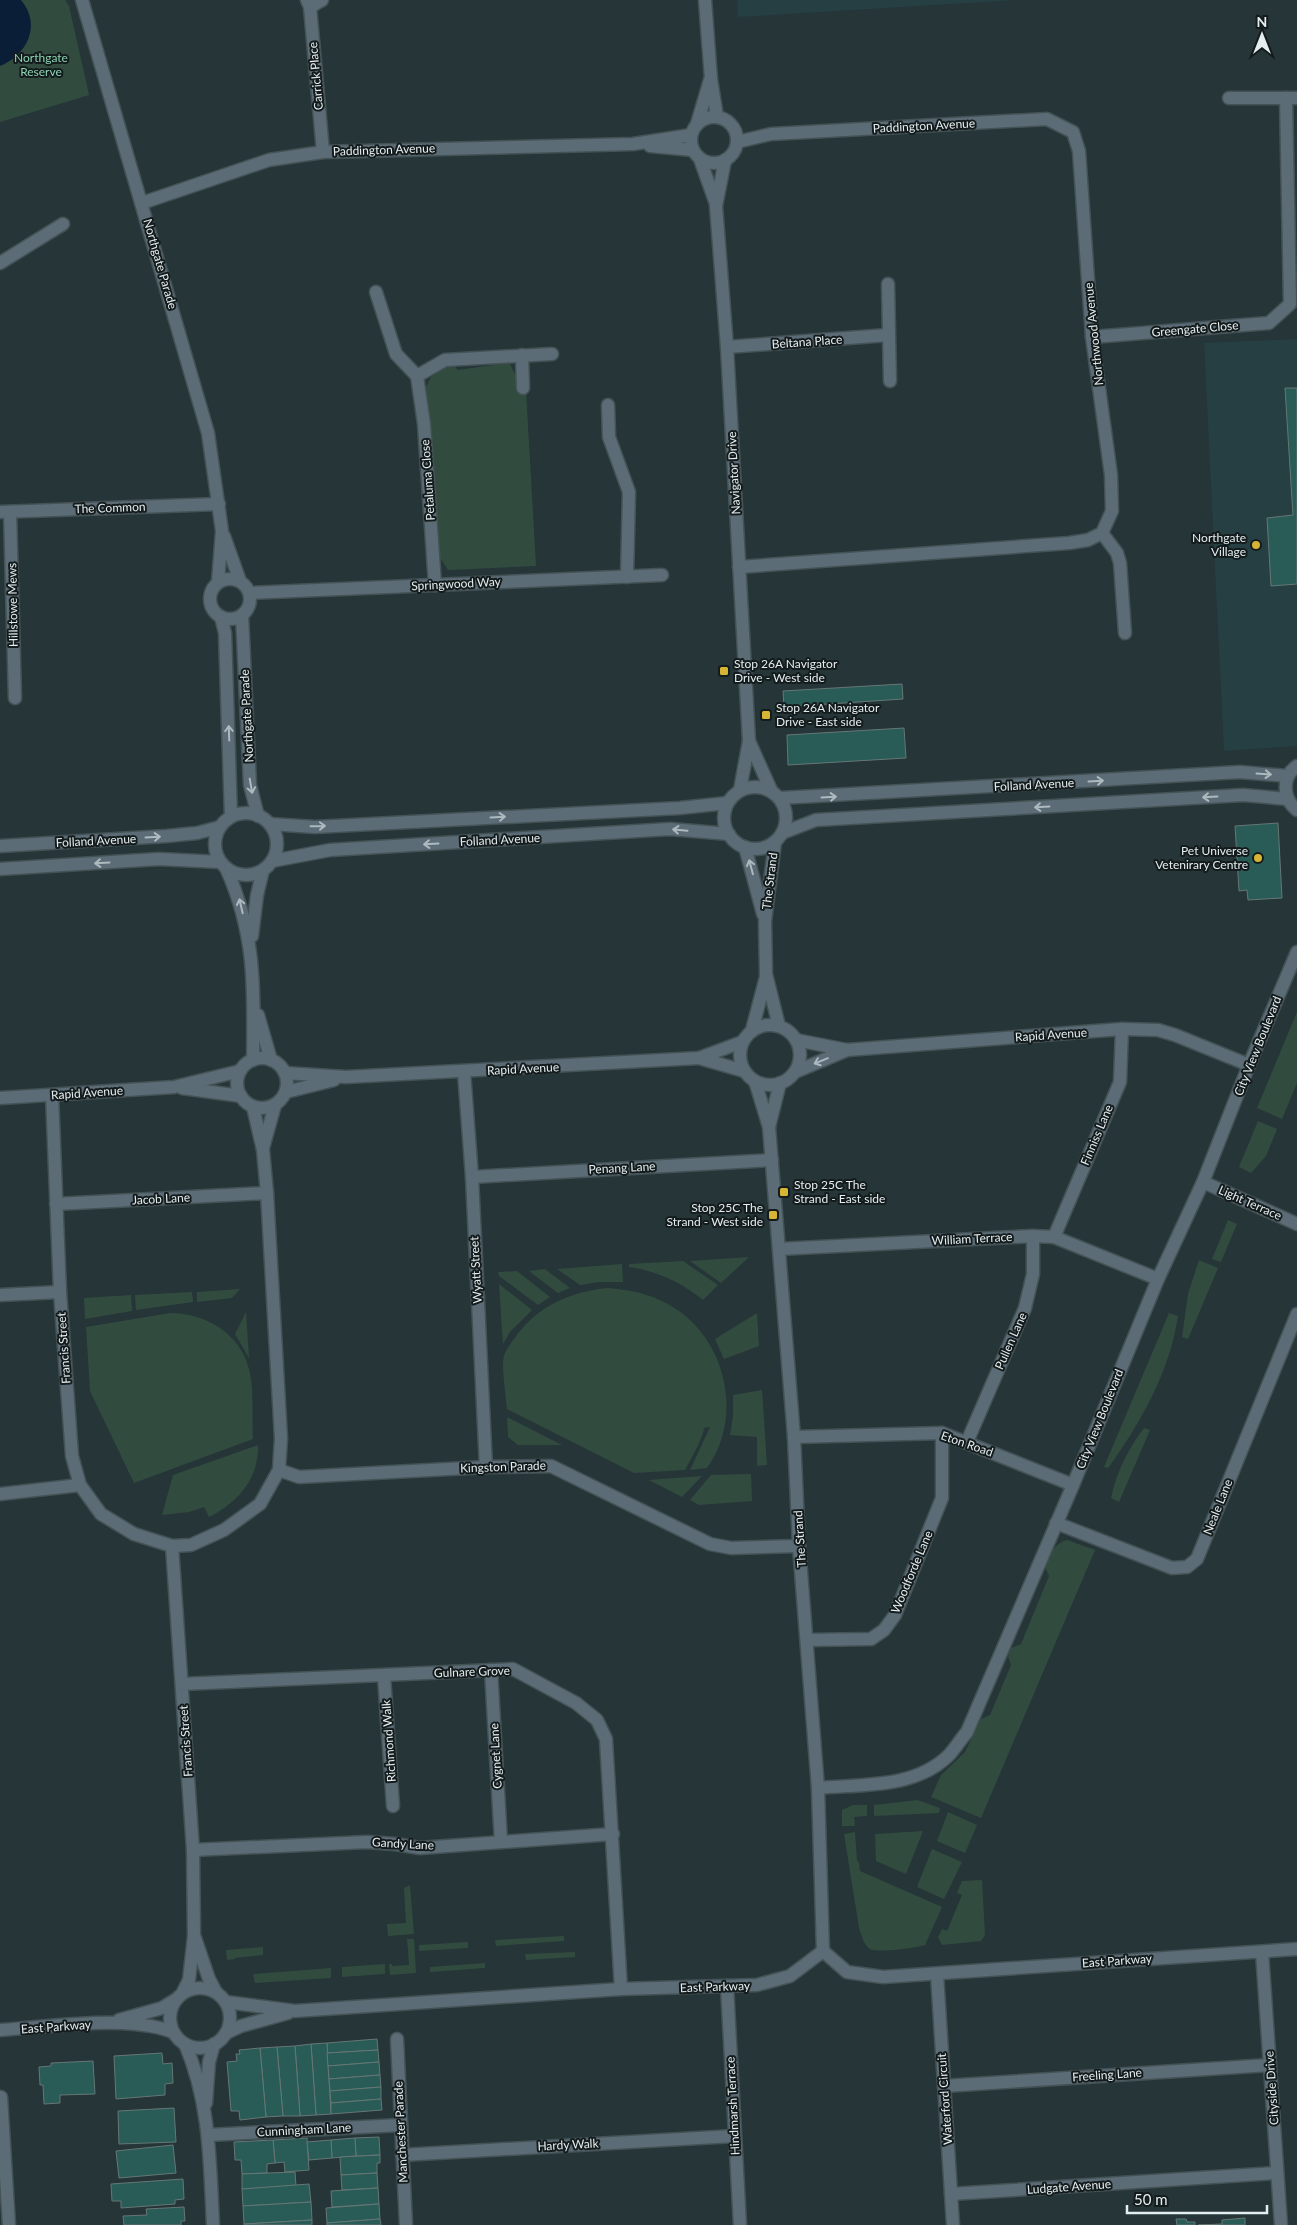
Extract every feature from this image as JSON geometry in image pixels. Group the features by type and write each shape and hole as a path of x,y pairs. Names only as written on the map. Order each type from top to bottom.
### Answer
{"street":[{"name":"Northgate Parade","path":"82,0 208,433 222,532 218,582"},
{"path":"308,4 322,0"},
{"path":"706,0 710,79 717,117"},
{"name":"Carrick Place","path":"308,4 323,152"},
{"path":"694,129 706,118 717,117 726,120 733,127 737,142 733,153 724,160 711,163 696,155 694,129 710,79"},
{"name":"Greengate Close","path":"1092,337 1269,323 1293,306 1291,98 1229,98"},
{"name":"Paddington Avenue","path":"737,142 771,134 1047,119 1073,132"},
{"name":"Paddington Avenue","path":"733,127 771,134"},
{"name":"Paddington Avenue","path":"633,144 694,129"},
{"name":"Northwood Avenue","path":"1073,132 1080,151 1092,337 1111,475 1112,511 1102,533"},
{"name":"Paddington Avenue","path":"142,202 268,160 323,152 633,144 696,155"},
{"name":"Navigator Drive","path":"696,155 716,206"},
{"name":"Navigator Drive","path":"724,160 716,206 727,348 748,741 740,790"},
{"path":"0,263 63,224"},
{"path":"888,284 890,381"},
{"path":"376,292 396,354 417,376 446,360 552,354"},
{"name":"Beltana Place","path":"727,348 888,335"},
{"path":"522,355 523,388"},
{"name":"Petaluma Close","path":"417,376 424,424 434,585"},
{"path":"608,405 609,437 628,492 626,577"},
{"name":"The Common","path":"5,512 219,504"},
{"name":"Hillstowe Mews","path":"5,512 15,698"},
{"name":"Northgate Parade","path":"222,532 240,581"},
{"path":"739,567 1069,543 1088,540 1102,533 1117,553 1120,563 1125,633"},
{"name":"Springwood Way","path":"250,593 662,575"},
{"path":"232,578 246,586 250,593 250,606 242,615 232,619 221,617 212,609 210,604 211,592 218,582 232,578"},
{"name":"Northgate Parade","path":"242,615 250,785 258,816"},
{"name":"Northgate Parade","path":"221,617 225,633 231,817"},
{"name":"Navigator Drive","path":"748,741 775,794"},
{"path":"1292,771 1285,784 1297,819"},
{"name":"Folland Avenue","path":"775,794 1292,771"},
{"path":"756,786 775,794 785,809 786,821 778,837 766,847 745,847 736,842 724,824 727,804 733,795 740,790 756,786"},
{"name":"Folland Avenue","path":"778,837 816,820 1243,795 1292,805"},
{"name":"Folland Avenue","path":"270,824 315,827 727,804"},
{"path":"250,945 257,896 268,865 277,849 276,836 270,824 258,816 244,813 231,817 220,827 215,844 223,865 239,896 250,945 254,1003 253,1060"},
{"name":"Folland Avenue","path":"0,846 167,836 197,833 220,827"},
{"name":"Folland Avenue","path":"268,865 330,850 670,829 729,834"},
{"name":"The Strand","path":"778,837 765,921 766,974 779,1026"},
{"name":"The Strand","path":"745,847 765,921"},
{"name":"Folland Avenue","path":"0,869 159,859 223,865"},
{"path":"223,865 238,874 251,875 268,865"},
{"name":"City View Boulevard","path":"818,1788 901,1782 929,1770 950,1754 967,1732 1073,1485 1158,1279 1203,1182 1249,1064 1297,952"},
{"name":"The Strand","path":"752,1030 766,974"},
{"path":"254,1003 271,1060"},
{"path":"760,1026 779,1026 792,1034 796,1040 800,1056 794,1072 780,1083 763,1084 755,1081 744,1071 740,1062 740,1051 742,1042 752,1030 760,1026"},
{"name":"Rapid Avenue","path":"796,1040 847,1050 1122,1029 1158,1030 1176,1034 1249,1064"},
{"name":"Finniss Lane","path":"1054,1237 1120,1082 1122,1029"},
{"name":"Rapid Avenue","path":"285,1073 346,1077 699,1058 742,1042"},
{"name":"Rapid Avenue","path":"794,1072 847,1050"},
{"path":"262,1058 271,1060 280,1065 285,1073 288,1082 286,1092 275,1105 261,1108 253,1107 241,1096 237,1088 237,1079 240,1071 253,1060 262,1058"},
{"name":"Rapid Avenue","path":"699,1058 744,1071"},
{"name":"Rapid Avenue","path":"0,1098 174,1087 240,1071"},
{"name":"Wyatt Street","path":"464,1072 472,1177 486,1467"},
{"name":"Rapid Avenue","path":"286,1092 346,1077"},
{"name":"The Strand","path":"755,1081 770,1128 794,1437 799,1546 808,1640 818,1788 823,1951"},
{"name":"The Strand","path":"770,1128 780,1083"},
{"name":"Rapid Avenue","path":"174,1087 241,1096"},
{"name":"Francis Street","path":"52,1095 60,1292 72,1456 80,1485 101,1514 134,1534 172,1546 191,1545 224,1530 260,1504 279,1470 281,1438 263,1150 253,1107"},
{"name":"Francis Street","path":"263,1150 275,1105"},
{"name":"Penang Lane","path":"472,1177 772,1160"},
{"name":"Light Terrace","path":"1203,1182 1297,1224"},
{"name":"Jacob Lane","path":"56,1204 266,1193"},
{"name":"William Terrace","path":"779,1250 1034,1236 1054,1237 1158,1279"},
{"name":"Pullen Lane","path":"967,1442 1025,1308 1033,1274 1034,1236"},
{"path":"0,1295 60,1292"},
{"name":"Neale Lane","path":"1056,1523 1172,1568 1187,1567 1197,1559 1297,1314"},
{"name":"Eton Road","path":"794,1437 942,1433 1073,1485"},
{"name":"Woodforde Lane","path":"808,1640 871,1639 884,1630 895,1615 942,1498 942,1433"},
{"name":"Kingston Parade","path":"279,1470 300,1477 486,1467 552,1466 710,1544 731,1548 799,1546"},
{"path":"0,1494 80,1485"},
{"name":"Francis Street","path":"172,1546 193,1850 194,1936 189,1980 179,1996"},
{"name":"Gulnare Grove","path":"182,1684 513,1669 576,1703 597,1720 606,1739 621,1990"},
{"name":"Cygnet Lane","path":"491,1670 501,1842"},
{"name":"Richmond Walk","path":"384,1676 393,1806"},
{"name":"Gandy Lane","path":"193,1850 367,1842 420,1848 613,1834"},
{"name":"Francis Street","path":"194,1936 209,1979 216,1992"},
{"name":"East Parkway","path":"226,2033 241,2026 295,2012 621,1990 757,1986 790,1976 823,1951 847,1972 883,1977 1297,1949"},
{"name":"Cityside Drive","path":"1262,1952 1281,2225"},
{"name":"Waterford Circuit","path":"937,1974 953,2225"},
{"name":"Hindmarsh Terrace","path":"727,1986 740,2225"},
{"path":"185,2044 200,2048 214,2044 226,2033 230,2018 226,2002 216,1992 200,1987 179,1996 169,2016 172,2032 185,2044 193,2063 205,2115 208,2135 213,2225"},
{"name":"East Parkway","path":"112,2023 162,2008 179,1996"},
{"name":"East Parkway","path":"226,2002 295,2012"},
{"name":"East Parkway","path":"0,2030 112,2023 162,2028 172,2032"},
{"name":"Manchester Parade","path":"397,2039 406,2225"},
{"path":"205,2115 209,2062 214,2044"},
{"name":"Freeling Lane","path":"944,2086 1270,2065"},
{"path":"1,2097 2,2166 9,2225"},
{"name":"Cunningham Lane","path":"208,2135 401,2124"},
{"name":"Hardy Walk","path":"402,2155 734,2136"},
{"name":"Ludgate Avenue","path":"951,2194 1277,2174"}],"shaded area":[{"path":"737,0 1017,0 738,17"},
{"name":"Northgate Village","path":"1297,339 1297,746 1224,751 1204,343"}],"green space":[{"name":"Northgate Reserve","path":"0,0 65,0 69,6 89,95 0,122"},
{"path":"498,361 510,364 517,378 517,393 526,391 536,566 448,570 437,553 425,389 431,377 451,363 458,370 493,365"},
{"path":"1297,1012 1297,1083 1282,1119 1257,1108"},
{"path":"1258,1121 1277,1129 1266,1156 1251,1173 1239,1167"},
{"path":"1228,1220 1237,1224 1221,1262 1212,1259"},
{"path":"749,1257 721,1283 690,1261"},
{"path":"1199,1260 1218,1268 1188,1339 1182,1337 1188,1294"},
{"path":"683,1261 718,1285 703,1300 668,1278 649,1271 629,1267 629,1264"},
{"path":"622,1264 623,1282 599,1282 580,1285 557,1269"},
{"path":"545,1269 570,1288 558,1293 529,1271"},
{"path":"517,1271 550,1297 538,1305 499,1276 498,1272"},
{"path":"499,1284 532,1310 510,1332 503,1344"},
{"path":"608,1288 644,1294 676,1309 693,1323 707,1341 718,1361 724,1382 725,1427 718,1448 707,1468 690,1470 710,1427 704,1428 685,1470 634,1473 507,1409 503,1360 509,1346 525,1325 545,1308 556,1302 581,1293"},
{"path":"240,1289 232,1298 197,1302 197,1292"},
{"path":"192,1292 193,1302 136,1310 135,1295"},
{"path":"131,1295 132,1311 85,1319 84,1298"},
{"path":"246,1312 249,1358 235,1334"},
{"path":"170,1313 183,1314 208,1321 229,1335 238,1345 251,1376 253,1439 134,1483 90,1391 86,1327"},
{"path":"757,1313 759,1346 724,1359 715,1339"},
{"path":"1169,1313 1178,1316 1174,1337 1161,1377 1142,1415 1120,1451 1108,1468 1104,1467"},
{"path":"762,1390 767,1465 757,1466 757,1437 730,1435 733,1416 733,1395"},
{"path":"507,1418 562,1445 518,1445 508,1437"},
{"path":"1144,1428 1150,1430 1119,1502 1111,1498 1119,1470"},
{"path":"258,1445 255,1468 251,1479 238,1497 229,1504 209,1517 204,1507 189,1512 162,1515 173,1475"},
{"path":"751,1474 752,1501 699,1505 690,1500 711,1475"},
{"path":"702,1476 682,1497 649,1480"},
{"path":"1067,1540 1095,1550 981,1818 931,1797 941,1775 965,1752 981,1719 990,1715 1011,1665 1008,1656 1011,1648 1021,1644 1049,1576 1045,1567 1055,1547"},
{"path":"918,1800 940,1808 939,1813 874,1816 874,1805"},
{"path":"853,1805 867,1805 867,1816 854,1817 855,1826 842,1826 842,1810"},
{"path":"948,1812 977,1825 965,1853 937,1841"},
{"path":"923,1831 906,1874 876,1861 875,1834"},
{"path":"855,1832 857,1861 859,1862 860,1871 942,1907 925,1945 906,1949 874,1950 866,1945 859,1928 844,1834"},
{"path":"932,1849 962,1862 944,1899 917,1887"},
{"path":"982,1880 985,1935 981,1941 942,1945 938,1937 942,1929 947,1931 962,1895 957,1893 962,1881"},
{"path":"410,1885 414,1934 388,1936 387,1924 406,1923 404,1888"},
{"path":"564,1936 564,1941 496,1946 495,1940"},
{"path":"407,1939 414,1939 416,1973 390,1975 389,1964 392,1964 392,1966 409,1965"},
{"path":"468,1942 468,1948 419,1951 419,1945"},
{"path":"263,1947 263,1955 227,1960 226,1950"},
{"path":"575,1952 575,1957 526,1960 525,1954"},
{"path":"485,1963 485,1968 430,1972 430,1967"},
{"path":"385,1964 385,1974 342,1977 342,1967"},
{"path":"331,1968 331,1978 255,1983 253,1974"}],"water":[{"path":"0,0 21,0 27,10 31,29 29,38 18,55 0,66"}],"building":[{"path":"1285,388 1297,388 1297,584 1271,586 1267,518 1293,515"},
{"path":"902,684 903,699 784,707 783,691"},
{"path":"904,728 906,758 788,765 787,735"},
{"name":"Pet Universe Vetenirary Centre","path":"1278,823 1282,898 1248,900 1247,890 1239,891 1235,826"},
{"path":"377,2039 378,2050 327,2053 327,2043"},
{"path":"327,2043 331,2114 316,2115 311,2044"},
{"path":"311,2044 316,2115 300,2116 295,2046"},
{"path":"295,2046 300,2116 283,2116 277,2047"},
{"path":"277,2047 283,2116 266,2117 260,2048"},
{"path":"260,2048 266,2117 240,2120 239,2111 231,2111 227,2062 237,2061 236,2054 240,2054 239,2050"},
{"path":"378,2050 379,2062 328,2066 327,2053"},
{"path":"162,2053 163,2064 172,2063 173,2083 165,2084 165,2095 116,2099 114,2056"},
{"path":"93,2061 95,2094 60,2095 60,2103 44,2104 43,2085 40,2085 39,2067 51,2066 51,2063"},
{"path":"379,2062 380,2075 329,2079 328,2066"},
{"path":"380,2075 381,2087 330,2091 329,2079"},
{"path":"381,2087 381,2099 331,2103 330,2091"},
{"path":"381,2099 382,2110 331,2114 331,2103"},
{"path":"174,2108 176,2142 119,2144 118,2111"},
{"path":"379,2137 380,2155 356,2156 355,2138"},
{"path":"307,2138 309,2170 285,2172 284,2162 275,2163 273,2140"},
{"path":"355,2138 356,2156 332,2158 331,2140"},
{"path":"273,2140 275,2163 267,2164 267,2173 242,2174 241,2160 235,2160 234,2142"},
{"path":"331,2140 332,2158 309,2160 307,2142"},
{"path":"173,2145 176,2173 119,2178 116,2151"},
{"path":"380,2155 380,2163 377,2163 377,2173 341,2175 340,2157"},
{"path":"295,2172 296,2186 242,2189 242,2174"},
{"path":"377,2173 378,2188 342,2190 341,2175"},
{"path":"183,2179 184,2199 175,2200 175,2204 121,2208 121,2201 112,2201 111,2184"},
{"path":"309,2184 311,2202 243,2206 242,2189"},
{"path":"378,2188 379,2204 332,2207 331,2191"},
{"path":"311,2202 312,2220 244,2224 243,2206"},
{"path":"379,2204 380,2219 327,2223 326,2208"},
{"path":"184,2207 185,2221 181,2221 181,2225 124,2225 123,2216 147,2215 146,2209"},
{"path":"1245,2218 1245,2225 1198,2225 1222,2224 1222,2220"},
{"path":"380,2219 381,2225 327,2225 327,2223"},
{"path":"1176,2219 1186,2219 1187,2222 1195,2222 1195,2225 1177,2225"},
{"path":"312,2220 312,2225 244,2225 244,2224"}],"place":[{"name":"Northgate Village","path":"1256,545"},
{"name":"Stop 26A Navigator Drive - West side","path":"724,671"},
{"name":"Stop 26A Navigator Drive - East side","path":"766,715"},
{"name":"Pet Universe Vetenirary Centre","path":"1258,858"},
{"name":"Stop 25C The Strand - East side","path":"784,1192"},
{"name":"Stop 25C The Strand - West side","path":"773,1215"}]}
